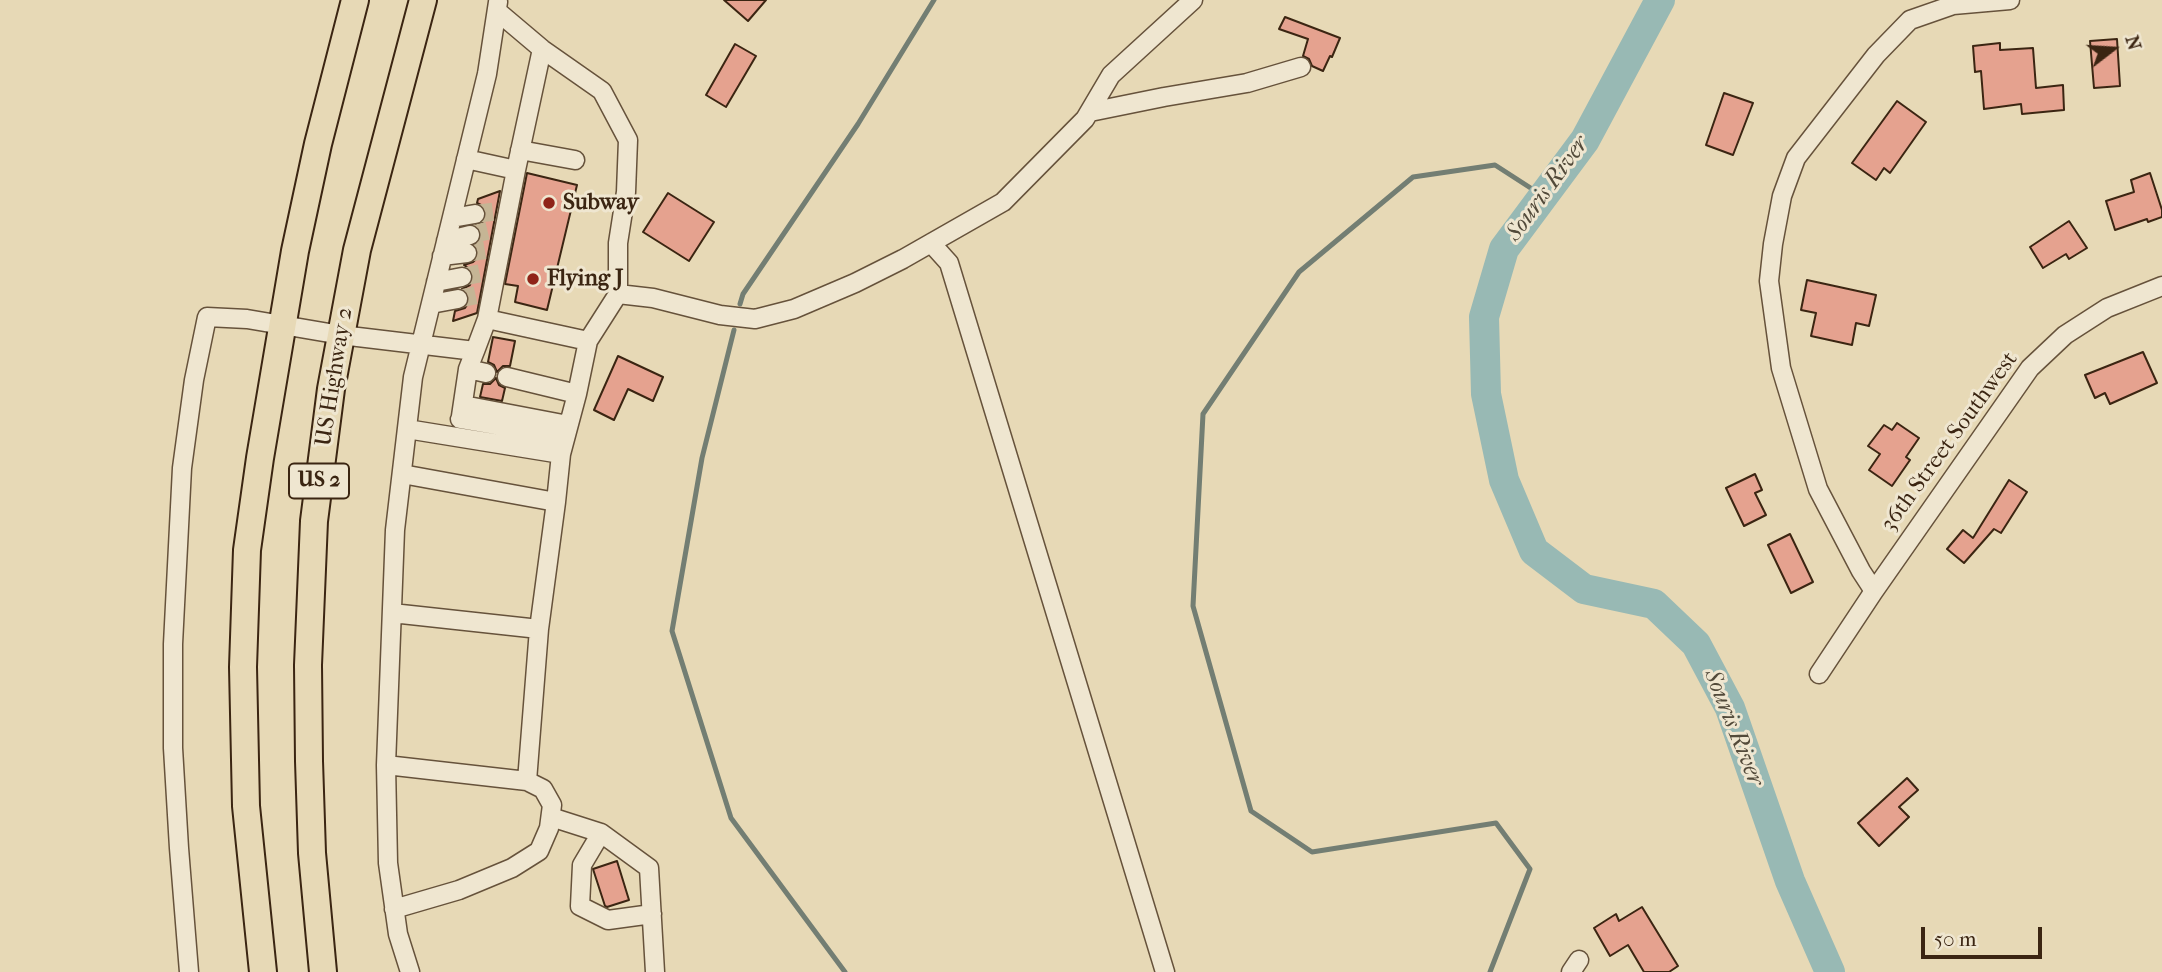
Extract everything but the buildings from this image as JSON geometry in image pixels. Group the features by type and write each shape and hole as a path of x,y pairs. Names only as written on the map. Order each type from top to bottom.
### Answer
{"highway":[{"name":"US 2","path":"265,972 258,934 246,806 243,667 247,550 295,251 318,144 355,0"},
{"name":"US Highway 2","path":"323,972 312,853 308,666 314,521 328,414 358,250 423,0"}],"street":[{"path":"618,293 653,298 720,315 755,319 794,309 855,283 1003,202 1086,119 1111,75 1193,0"},
{"path":"1874,591 1818,489 1781,368 1769,281 1782,196 1796,158 1875,55 1910,20 1954,5 2010,0"},
{"path":"498,6 542,49 602,91 628,140 626,192 618,243 618,293 588,341 565,439 539,629 527,781"},
{"path":"410,972 398,934 388,863 386,765 395,530 413,377 487,74 498,6"},
{"path":"456,437 461,412 477,371 475,351 487,319 487,293 491,271 542,49"},
{"path":"1090,112 1247,83 1301,67"},
{"path":"520,150 575,160"},
{"path":"466,159 516,170"},
{"path":"452,218 475,214"},
{"path":"444,248 470,235"},
{"path":"930,243 949,263 1165,972"},
{"path":"444,248 467,253"},
{"path":"436,282 462,277"},
{"name":"36th Street Southwest","path":"1819,674 2030,368 2065,335 2107,308 2162,286"},
{"path":"430,304 458,299"},
{"path":"189,972 178,848 173,748 173,644 183,468 194,380 207,317 247,319 341,335 475,351"},
{"path":"487,319 588,341"},
{"path":"507,377 577,394"},
{"path":"461,412 565,439"},
{"path":"407,429 456,437 565,439"},
{"path":"402,474 556,502"},
{"path":"392,613 539,629"},
{"path":"386,765 527,781 543,789 552,805 549,828 539,851 512,868 459,890 394,909"},
{"path":"551,817 601,833 649,868 654,972"},
{"path":"601,833 582,865 580,906 608,920 652,914"}],"waterway":[{"path":"740,304 743,294 858,124 934,0"},
{"name":"Souris River","path":"1660,0 1585,140 1504,249 1484,317 1486,394 1504,480 1534,551 1584,589 1654,604 1696,644 1730,708 1790,881 1830,972"},
{"path":"1490,972 1530,869 1496,823 1312,852 1251,811 1193,606 1203,414 1299,272 1413,177 1495,165 1543,196"},
{"path":"734,330 702,458 672,631 731,818 845,972"}],"tunnel":[{"path":"475,214 499,211"},
{"path":"470,235 495,229"},
{"path":"467,253 491,249"},
{"path":"462,277 486,272"},
{"path":"458,299 481,294"}],"place":[{"name":"Subway","path":"549,203"},
{"name":"Flying J","path":"533,279"}]}
